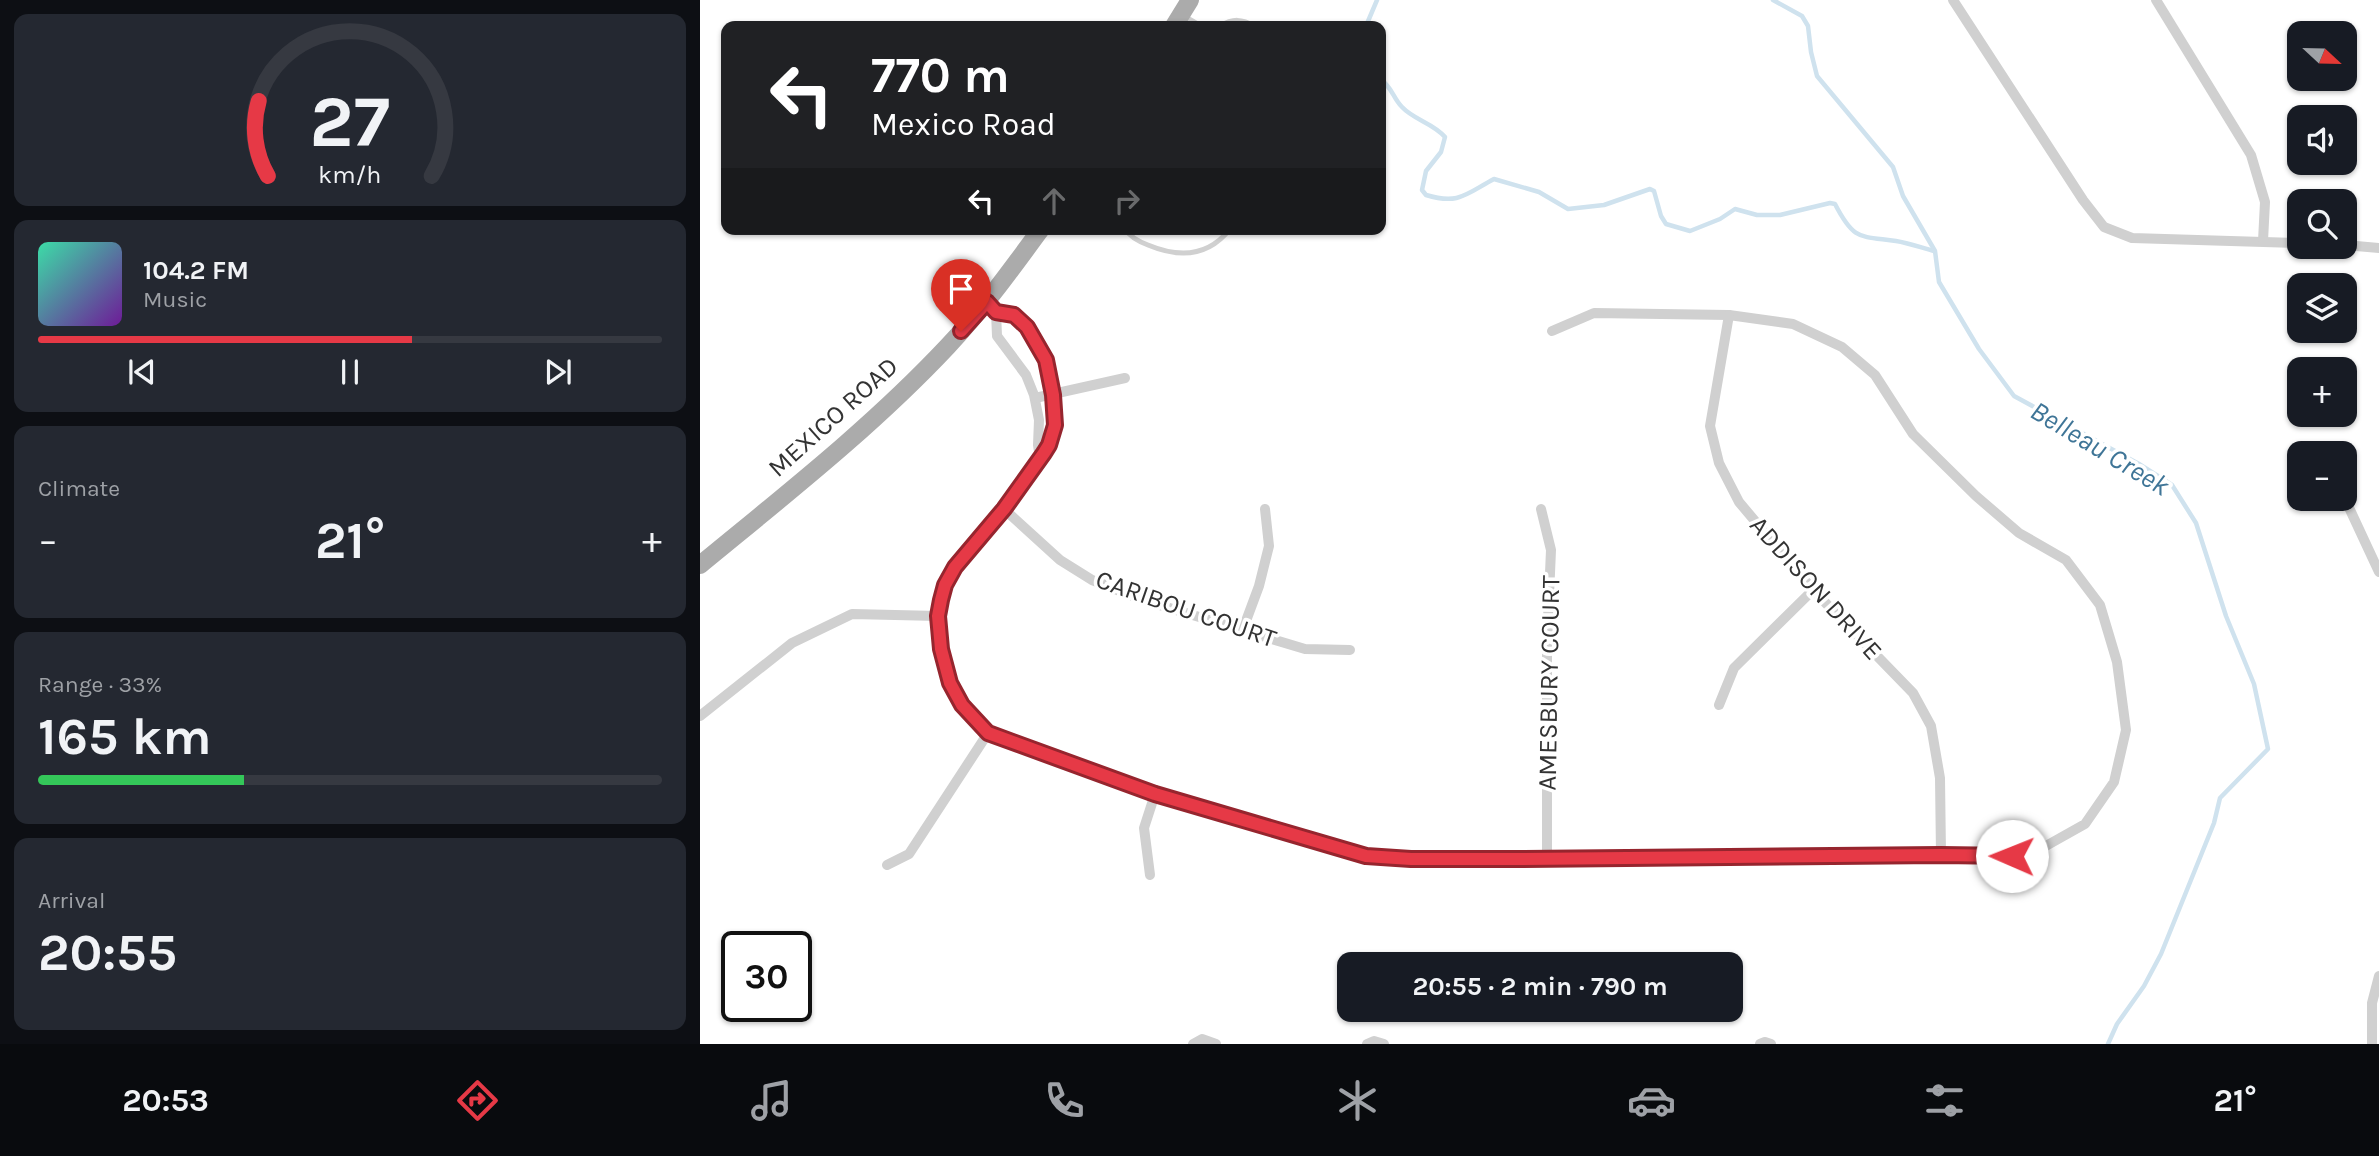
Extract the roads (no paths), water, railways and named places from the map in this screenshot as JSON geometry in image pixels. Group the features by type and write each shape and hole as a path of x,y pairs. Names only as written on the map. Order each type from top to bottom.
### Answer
{"main road":[{"name":"MEXICO ROAD","path":"700,565 853,439 992,307 1037,235"}],"street":[{"path":"1953,0 2082,200 2104,227 2132,239 2287,242"},
{"path":"2156,0 2251,155 2265,202 2263,241"},
{"path":"2357,247 2379,248"},
{"path":"992,307 1014,315 1027,327 1046,360 1053,395 1055,425 1049,445 1040,458 1004,509 955,567 945,585 938,616 941,649 950,683 962,705 988,733 1155,794 1366,856 1411,859 2012,856 2044,847 2085,824 2114,782 2126,730 2117,662 2101,605 2066,560 2019,533 1976,496 1913,434 1875,375 1842,347 1793,324 1729,315 1594,313 1552,331"},
{"path":"992,307 998,336 1026,375 1035,398 1040,420 1040,458"},
{"name":"ADDISON DRIVE","path":"1729,315 1710,426 1719,463 1739,502 1813,590 1913,693 1931,726 1940,778 1941,855"},
{"path":"1035,398 1125,378"},
{"name":"CARIBOU COURT","path":"1004,509 1060,560 1091,580 1143,600 1305,649 1350,650"},
{"path":"1243,629 1259,586 1269,546 1265,509"},
{"name":"AMESBURY COURT","path":"1541,509 1551,550 1547,642 1547,859"},
{"path":"2350,511 2379,572"},
{"path":"1720,705 1734,668 1813,590"},
{"path":"700,716 792,643 852,614 938,616"},
{"path":"887,866 909,854 988,733"},
{"path":"1150,875 1144,828 1155,794"},
{"path":"2372,1044 2372,1003 2379,976"},
{"path":"1194,1044 1208,1039 1216,1044"},
{"path":"1367,1044 1374,1041 1384,1044"},
{"path":"1760,1044 1771,1044"}],"lane":[{"path":"1130,235 1164,251 1183,254 1203,250 1220,242 1225,235"}],"waterway":[{"path":"1368,21 1377,0"},
{"name":"Belleau Creek","path":"1773,0 1802,16 1808,26 1817,76 1893,167 1903,196 1935,251 1939,282 1979,349 2014,396 2139,464 2172,485 2196,523 2226,616 2254,684 2268,749 2220,798 2214,823 2161,954 2144,986 2117,1024 2108,1044"},
{"path":"1386,84 1399,104 1445,137 1441,152 1426,171 1422,190 1426,195 1455,198 1494,179 1539,192 1568,209 1604,205 1650,189 1654,191 1666,224 1690,231 1720,219 1735,209 1757,215 1780,215 1830,203 1835,204 1847,225 1859,234 1934,251"}]}
